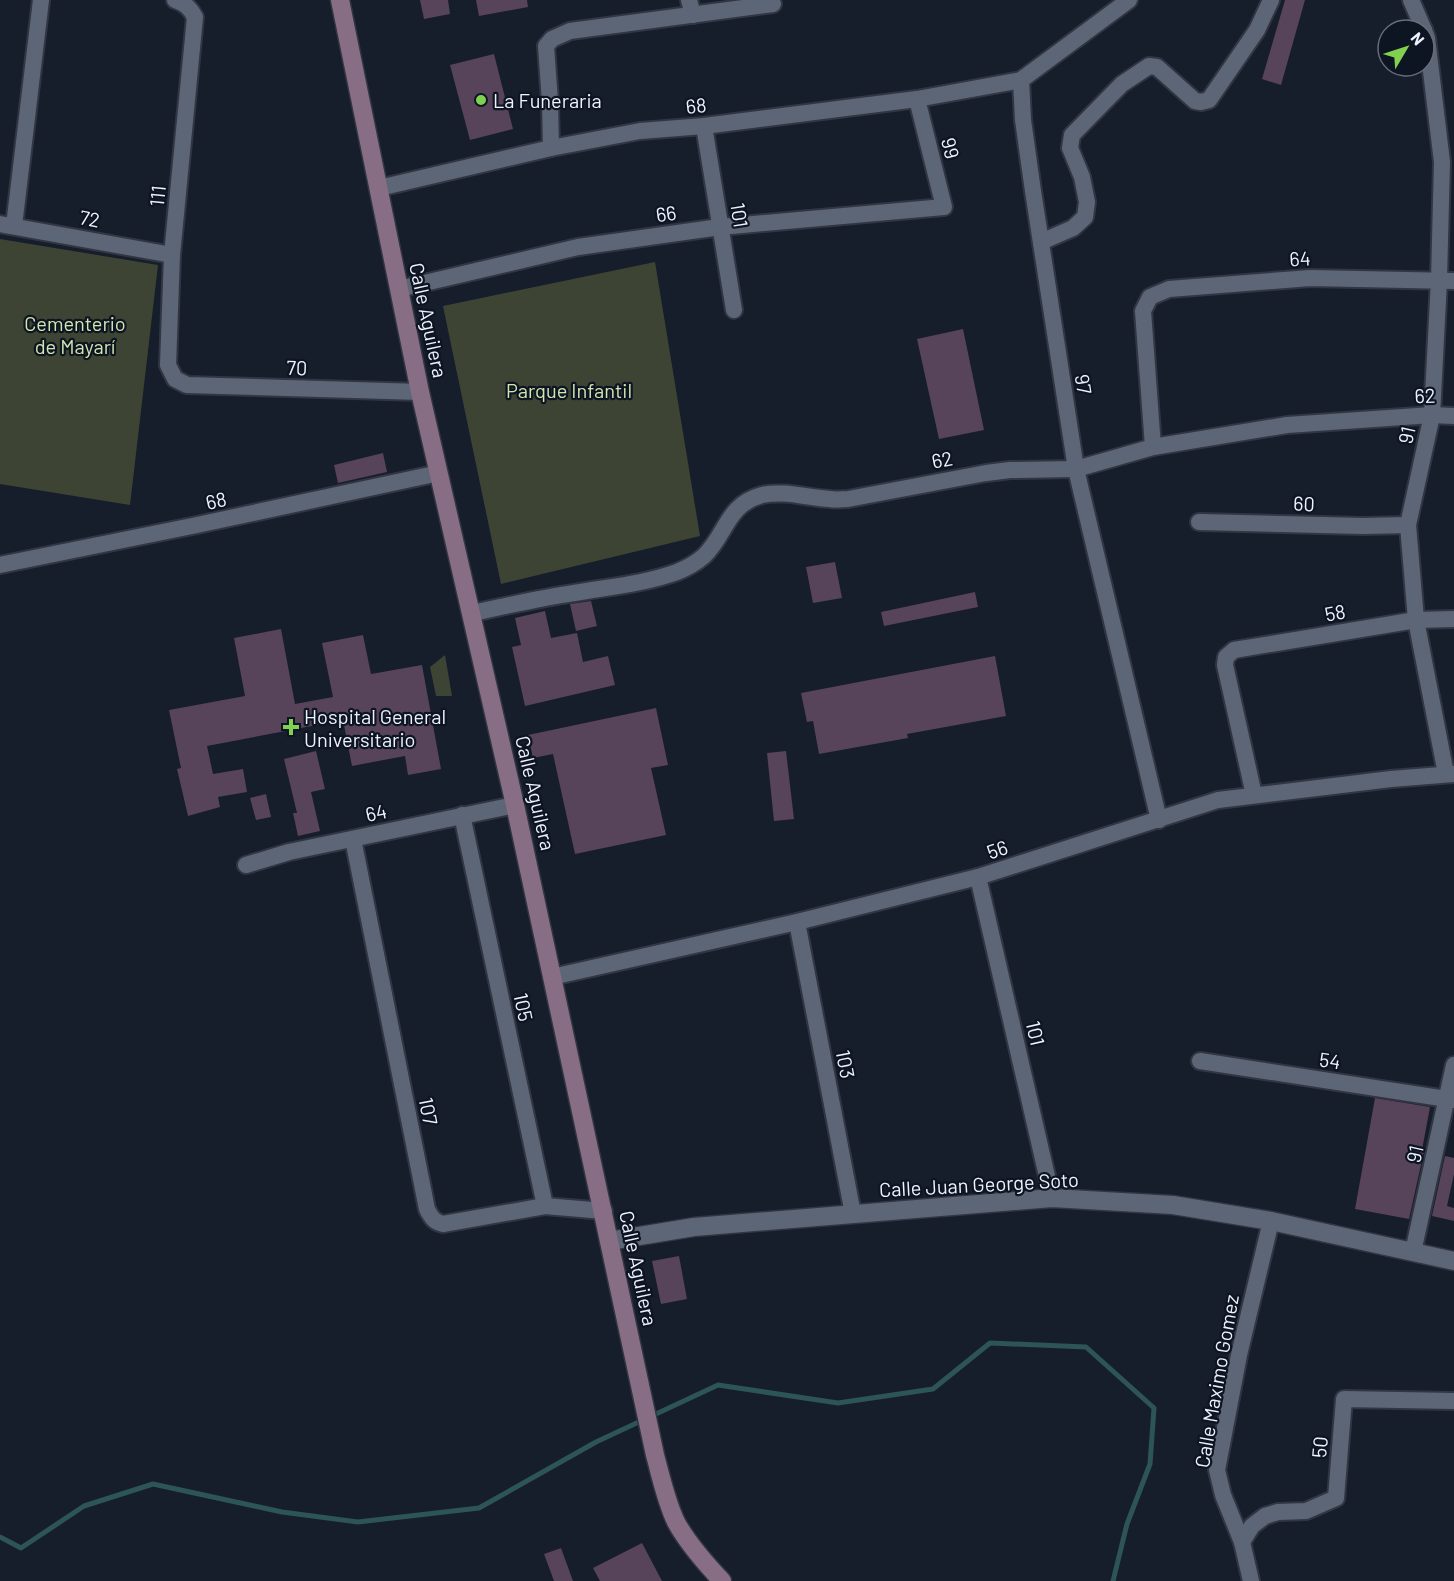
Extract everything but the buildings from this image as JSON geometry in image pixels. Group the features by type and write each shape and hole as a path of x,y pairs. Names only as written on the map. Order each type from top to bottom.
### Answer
{"main road":[{"name":"Calle Aguilera","path":"340,0 420,392 515,805 655,1455 676,1522 699,1556 722,1581"}],"street":[{"path":"7,225 41,0"},
{"name":"111","path":"175,0 190,8 195,17 172,255 168,365 175,379"},
{"path":"1021,80 1129,0"},
{"path":"1041,242 1073,228 1085,217 1087,202 1082,177 1070,148 1072,135 1122,84 1149,66 1157,67 1195,101 1209,100 1257,30 1271,0"},
{"name":"91","path":"1411,0 1419,18"},
{"path":"551,148 546,46 552,39 570,31 691,8 773,4"},
{"name":"91","path":"1432,78 1442,162 1446,280 1432,415 1408,525 1416,620 1450,774"},
{"name":"68","path":"379,188 551,148 640,131 704,126 917,99 1021,80"},
{"name":"97","path":"1021,80 1023,120 1076,469 1159,819"},
{"name":"99","path":"917,99 944,207"},
{"name":"101","path":"704,126 734,310"},
{"name":"66","path":"399,289 578,247 720,227 944,207"},
{"name":"72","path":"7,225 172,255"},
{"name":"64","path":"1153,447 1143,311 1150,297 1169,289 1310,278 1446,280"},
{"name":"70","path":"175,379 188,385 420,392"},
{"name":"62","path":"472,613 534,599 618,586 676,572 692,565 705,555 718,538 729,517 743,503 773,493 831,500 986,472 1076,469 1153,447 1287,425 1432,415 1454,416"},
{"name":"68","path":"0,565 439,473"},
{"name":"60","path":"1199,522 1408,525"},
{"name":"58","path":"1254,795 1225,665 1226,657 1234,650 1416,620 1454,619"},
{"name":"56","path":"552,977 797,922 978,877 1218,800 1450,774"},
{"name":"64","path":"246,865 289,852 515,805"},
{"name":"105","path":"462,816 545,1206"},
{"name":"107","path":"353,839 427,1209 431,1217 436,1222 449,1224 545,1206 604,1211"},
{"name":"101","path":"978,877 1052,1198"},
{"name":"103","path":"797,922 853,1214"},
{"name":"54","path":"1200,1061 1451,1099"},
{"name":"91","path":"1413,1252 1451,1099 1454,1065"},
{"name":"Calle Juan George Soto","path":"609,1241 694,1227 1052,1198 1173,1205 1271,1221 1454,1262"},
{"name":"Calle Maximo Gomez","path":"1251,1581 1242,1542 1223,1495 1217,1470 1239,1355 1271,1221"},
{"name":"50","path":"1242,1542 1252,1526 1265,1516 1278,1512 1306,1511 1336,1498 1344,1399 1454,1401"}],"green space":[{"name":"Cementerio de Mayarí","path":"0,239 158,265 130,505 0,484"},
{"name":"Parque Infantil","path":"655,262 700,536 501,584 443,306"},
{"path":"445,655 452,696 436,696 430,667"}],"waterway":[{"path":"0,1537 21,1548 84,1506 153,1484 282,1512 358,1522 479,1508 596,1442 718,1385 838,1403 933,1389 990,1343 1086,1347 1154,1408 1150,1464 1127,1524 1113,1581"}],"place":[{"name":"La Funeraria","path":"481,100"},
{"name":"Hospital General Universitario","path":"291,727"}]}
